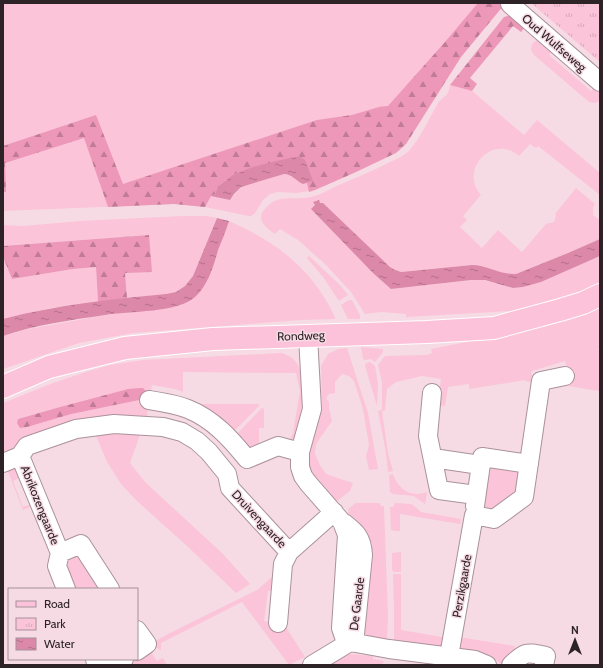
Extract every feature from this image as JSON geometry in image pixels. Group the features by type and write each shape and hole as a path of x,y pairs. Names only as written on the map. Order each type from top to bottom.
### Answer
{"main road":[{"name":"Rondweg","path":"3,387 49,367 125,348 213,339 494,328 560,310 600,295"}],"street":[{"name":"Oud Wulfseweg","path":"511,3 510,4 600,82"},
{"name":"De Gaarde","path":"308,336 312,409 300,452 300,467 303,476 308,483 338,517 347,535 341,628 344,637 350,642"},
{"path":"474,515 494,519 524,497 541,381 565,376"},
{"path":"432,393 428,436 439,490 476,495"},
{"path":"149,400 189,409 215,424 247,459 278,446 300,452"},
{"name":"Druivengaarde","path":"3,463 20,456 27,446 76,429 114,424 162,427 182,432 197,441 209,452 226,474 230,488 289,552"},
{"name":"Abrikozengaarde","path":"20,456 60,553 57,566 66,588"},
{"path":"433,458 480,465 482,457 529,464"},
{"name":"Perzikgaarde","path":"449,656 474,515 480,465"},
{"name":"Druivengaarde","path":"278,623 283,564 289,552 338,517"},
{"name":"Abrikozengaarde","path":"60,553 81,544 109,588"},
{"path":"138,631 147,644 138,650"},
{"path":"312,665 350,642 389,649 474,660 487,665"},
{"path":"511,665 520,656 528,652 546,656 544,665"},
{"path":"95,660 96,663 104,665"}],"green space":[{"path":"3,3 506,3 461,57 422,116 411,137 400,149 356,172 315,190 297,193 278,192 270,194 263,200 255,213 251,216 205,207 174,204 3,211","holes":["305,160 298,182 292,176 284,174 241,187 230,200 212,196"]},
{"path":"478,3 500,3 503,6 461,57 406,144 396,153 315,190 309,192 307,183 312,181 299,156 235,174 223,184 218,186 215,194 211,196 205,207 174,204 108,207 84,138 5,163 6,192 3,192 3,146 96,115 123,184 317,120 352,115 379,107 388,106"},
{"path":"531,3 600,3 600,62 594,57"},
{"path":"511,15 525,27 521,32 513,26 470,78 477,84 472,91 450,85 504,17"},
{"path":"540,40 555,48 549,55 591,91 597,84 600,86 600,101 595,103 589,102 534,55 531,50 532,44 535,41"},
{"path":"450,85 472,91 524,135 537,120 600,173 600,195 538,146 536,148 530,144 519,156 509,150 499,149 490,151 482,157 476,165 474,175 475,185 481,195 463,216 467,220 460,227 482,248 498,230 522,252 546,224 554,222 555,214 576,188 595,204 593,207 593,215 600,220 600,239 516,274 509,274 472,265 401,272 390,267 323,203 314,202 315,205 312,209 374,274 391,289 471,280 484,280 513,288 523,287 541,282 600,256 600,287 528,310 406,317 406,314 381,312 365,314 351,292 325,264 298,240 280,229 275,234 263,224 261,217 262,213 274,201 306,198 318,195 408,152 420,135 440,100 447,94"},
{"path":"206,216 217,218 193,276 185,286 176,292 166,294 127,298 125,273 149,235 3,246 3,225 23,226 80,221"},
{"path":"229,221 263,238 278,248 304,271 326,300 335,319 300,320 133,333 79,343 3,369 3,336 28,329 106,315 178,306 219,248"},
{"path":"149,235 152,272 125,273 127,298 98,302 96,267 73,269 12,279 3,257 3,246"},
{"path":"309,256 340,285 348,295 339,301 323,277 307,258"},
{"path":"3,257 12,279 73,269 96,267 98,302 50,308 3,319"},
{"path":"349,300 352,300 360,315 360,319 348,319 341,305"},
{"path":"600,304 600,348 598,349 600,353 599,391 568,386 570,376 565,361 532,371 531,373 534,380 532,382 525,380 469,389 469,384 448,387 445,406 437,405 441,379 422,376 396,382 387,389 385,410 382,411 388,453 393,471 388,472 378,411 382,410 382,383 378,365 385,356 427,355 432,353 431,349 487,338"},
{"path":"361,347 383,349 383,352 375,362 371,359 365,360 363,359"},
{"path":"347,348 368,413 378,469 369,470 366,456 369,445 363,409 354,381 349,376 342,374 335,382 335,393 327,396 332,421 316,444 315,454 326,474 353,483 350,491 334,502 305,465 322,407 321,366 328,354 338,349"},
{"path":"282,353 288,355 300,368 303,387 303,398 296,437 289,441 293,433 300,391 296,373 183,372 183,392 152,385 147,422 19,447 16,445 14,447 16,449 3,460 3,403 53,383 89,371 110,365 143,360","holes":["128,389 63,416 20,428 18,419"]},
{"path":"370,362 375,366 378,384 377,406 365,366 366,363"},
{"path":"143,388 146,391 144,397 139,400 71,414 27,427 20,428 17,423 18,419 60,407 128,389"},
{"path":"200,404 259,404 259,406 232,433 200,409"},
{"path":"262,408 264,409 264,428 259,428 259,447 249,449 235,436"},
{"path":"94,431 141,432 130,463 145,482 223,554 250,584 236,593 137,501 121,484 107,462"},
{"path":"15,463 21,477 13,481 23,507 32,504 32,506 23,510 7,469"},
{"path":"486,465 519,467 522,489 507,505 482,513"},
{"path":"393,474 398,484 406,491 416,494 427,492 425,504 414,496 393,494 390,492 389,475"},
{"path":"356,503 380,503 381,506 384,506 388,617 387,640 366,637 363,633 345,515 349,512 348,509"},
{"path":"395,503 413,505 421,512 461,519 460,524 400,514 400,531 393,531 391,530 390,507 393,507"},
{"path":"77,552 106,588 70,588 62,560"},
{"path":"401,552 401,572 394,572 392,570 392,553"},
{"path":"394,574 401,574 401,630 448,638 445,648 394,641"},
{"path":"272,577 274,577 273,591 268,591 264,621 284,624 305,657 289,665 242,602 161,643 161,650 155,646 154,642 257,590"},
{"path":"459,637 515,646 512,659 507,665 502,665 496,660 493,663 461,650 459,648"},
{"path":"150,651 157,661 163,658 167,665 127,665 138,660 138,658"},
{"path":"349,654 373,656 373,659 384,661 382,665 320,665"}],"water":[{"path":"299,156 305,160 313,181 303,184 289,175 284,174 241,187 230,200 211,196 215,194 218,186 235,174 275,161"},
{"path":"319,200 320,203 323,203 390,267 401,272 478,265 505,273 516,274 600,239 600,256 541,282 523,287 513,288 485,280 471,280 391,289 374,274 311,209 315,205 313,202"},
{"path":"217,218 229,221 228,225 207,281 196,296 188,302 178,306 166,308 53,323 3,336 3,319 63,306 176,292 185,286 193,276"}]}
